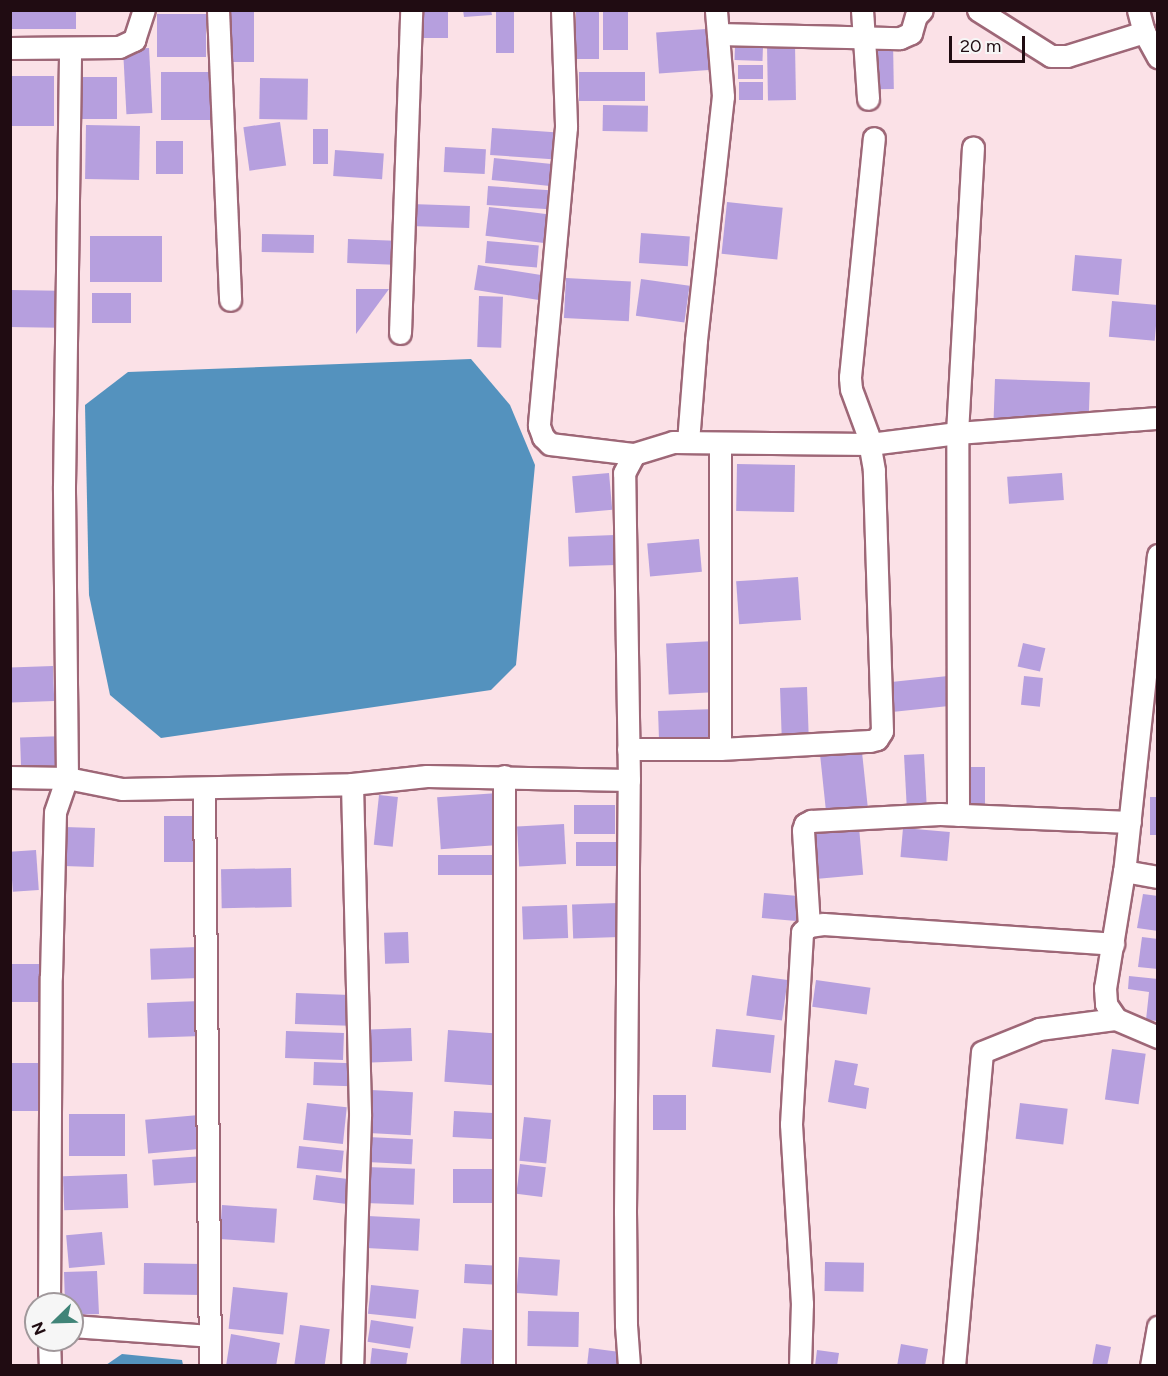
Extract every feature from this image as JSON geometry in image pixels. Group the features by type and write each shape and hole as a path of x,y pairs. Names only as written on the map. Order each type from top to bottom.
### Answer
{"street":[{"path":"10,48 119,47 134,40 144,10"},
{"path":"218,10 230,300"},
{"path":"400,333 411,10"},
{"path":"562,10 567,105 539,426 543,437 550,444 634,454 652,447 688,442 870,444 957,433 1158,418"},
{"path":"688,442 696,340 724,90 716,10"},
{"path":"862,10 868,99"},
{"path":"718,34 906,36 911,33 916,16 922,10"},
{"path":"978,10 1051,56 1067,56 1144,32"},
{"path":"1138,10 1144,32 1158,57"},
{"path":"49,1292 51,988 55,813 67,778 64,486 70,48"},
{"path":"628,749 720,748 870,741 877,739 882,731 874,470 870,444 851,389 850,377 874,138"},
{"path":"958,815 957,433 973,147"},
{"path":"720,444 720,748"},
{"path":"629,1365 626,1325 625,1212 629,780 624,473 634,454"},
{"path":"1116,1019 1106,1004 1105,988 1130,822 1158,555"},
{"path":"10,777 67,778 122,789 352,784 427,776 629,780"},
{"path":"504,776 504,1365"},
{"path":"352,784 360,1116 352,1365"},
{"path":"204,789 210,1365"},
{"path":"809,926 803,830 805,824 811,821 958,815 1130,822"},
{"path":"1124,871 1158,877"},
{"path":"800,1365 802,1304 791,1124 802,932 809,926 823,924 1113,944"},
{"path":"954,1365 982,1052 1039,1029 1116,1019 1158,1037"},
{"path":"84,1327 210,1336"},
{"path":"1151,1365 1158,1327"}],"water":[{"path":"471,359 510,405 535,465 516,665 491,690 161,738 110,695 89,595 85,405 128,372"},
{"path":"122,1354 182,1360 183,1365 106,1365"}],"building":[{"path":"10,10 76,10 76,29 10,29"},
{"path":"224,10 254,10 254,62 224,62"},
{"path":"420,10 448,10 448,38 420,38"},
{"path":"463,10 491,10 492,15 464,17"},
{"path":"496,10 514,10 514,53 496,53"},
{"path":"576,10 599,10 599,59 576,59"},
{"path":"603,10 628,10 628,50 603,50"},
{"path":"157,14 206,14 206,57 157,57"},
{"path":"706,29 709,70 659,73 656,32"},
{"path":"874,41 893,41 894,89 875,89"},
{"path":"767,44 795,44 796,100 768,100"},
{"path":"735,46 763,47 762,61 735,60"},
{"path":"149,48 152,113 126,114 123,49"},
{"path":"738,65 763,65 763,79 738,79"},
{"path":"161,72 213,72 213,120 161,120"},
{"path":"579,72 645,72 645,101 579,101"},
{"path":"10,76 54,76 54,126 10,126"},
{"path":"82,77 117,77 117,119 82,119"},
{"path":"260,78 308,79 307,120 259,119"},
{"path":"739,82 763,82 763,100 739,100"},
{"path":"603,105 648,106 648,132 603,131"},
{"path":"280,122 286,166 249,171 243,127"},
{"path":"86,125 140,126 139,180 85,179"},
{"path":"492,128 558,133 556,160 490,155"},
{"path":"313,129 328,129 328,164 313,164"},
{"path":"156,141 183,141 183,174 156,174"},
{"path":"445,147 486,149 485,174 444,172"},
{"path":"335,150 384,153 382,179 333,176"},
{"path":"494,158 557,165 554,186 492,180"},
{"path":"488,186 554,191 553,210 487,205"},
{"path":"727,202 783,208 777,260 722,254"},
{"path":"411,204 470,206 469,228 410,226"},
{"path":"489,207 548,214 544,243 485,236"},
{"path":"641,233 690,236 688,266 639,263"},
{"path":"262,234 314,235 314,253 262,252"},
{"path":"90,236 162,236 162,282 90,282"},
{"path":"348,239 395,241 394,265 347,263"},
{"path":"487,241 539,246 537,267 485,263"},
{"path":"1075,255 1122,259 1119,295 1072,291"},
{"path":"478,265 544,275 540,300 474,290"},
{"path":"566,278 631,281 629,321 564,318"},
{"path":"641,279 690,286 684,322 636,316"},
{"path":"356,289 389,289 356,334"},
{"path":"10,290 59,291 58,328 10,327"},
{"path":"92,293 131,293 131,323 92,323"},
{"path":"479,296 503,297 501,348 477,347"},
{"path":"1112,301 1158,305 1155,341 1109,337"},
{"path":"995,379 1090,382 1089,421 994,418"},
{"path":"737,464 795,465 794,512 736,511"},
{"path":"609,473 612,510 575,513 572,476"},
{"path":"1062,473 1064,500 1009,504 1007,477"},
{"path":"615,535 616,565 569,567 568,537"},
{"path":"699,539 702,572 650,576 647,544"},
{"path":"798,577 801,620 739,624 736,581"},
{"path":"715,641 718,692 669,694 666,644"},
{"path":"1023,643 1045,648 1040,672 1018,666"},
{"path":"53,666 54,701 11,702 10,668"},
{"path":"948,676 951,706 894,712 891,682"},
{"path":"1024,676 1043,678 1040,707 1021,705"},
{"path":"807,687 809,742 782,743 780,688"},
{"path":"715,709 716,746 659,748 658,711"},
{"path":"65,736 66,769 21,771 20,738"},
{"path":"862,752 868,810 826,814 820,756"},
{"path":"924,754 927,807 907,808 904,755"},
{"path":"965,767 985,767 985,807 965,807"},
{"path":"498,793 502,845 441,849 437,797"},
{"path":"379,795 398,797 393,847 374,845"},
{"path":"1150,797 1158,797 1158,835 1150,835"},
{"path":"574,805 615,805 615,834 574,834"},
{"path":"164,816 197,816 197,862 164,862"},
{"path":"564,824 566,864 519,866 517,826"},
{"path":"65,827 95,828 94,867 64,866"},
{"path":"859,827 863,875 818,879 814,831"},
{"path":"903,828 950,832 947,861 900,857"},
{"path":"576,842 618,842 618,866 576,866"},
{"path":"36,850 39,890 13,892 10,852"},
{"path":"438,855 504,855 504,875 438,875"},
{"path":"291,868 292,907 222,908 221,869"},
{"path":"764,893 807,897 805,922 762,918"},
{"path":"1143,894 1158,896 1158,931 1137,928"},
{"path":"618,903 619,937 573,939 572,905"},
{"path":"567,905 568,938 523,940 522,907"},
{"path":"408,932 409,963 385,964 384,933"},
{"path":"1142,937 1158,939 1158,969 1138,967"},
{"path":"198,947 199,978 151,980 150,949"},
{"path":"10,964 40,964 40,1002 10,1002"},
{"path":"752,975 788,980 782,1021 746,1016"},
{"path":"1129,976 1158,979 1158,1021 1146,1020 1149,992 1128,989"},
{"path":"816,980 870,988 867,1014 812,1007"},
{"path":"296,993 350,995 349,1026 295,1024"},
{"path":"201,1001 202,1036 148,1038 147,1003"},
{"path":"411,1028 412,1061 371,1062 370,1029"},
{"path":"716,1029 775,1035 771,1073 712,1067"},
{"path":"448,1030 497,1033 493,1085 444,1082"},
{"path":"286,1031 344,1033 343,1060 285,1058"},
{"path":"1112,1049 1146,1054 1139,1104 1105,1100"},
{"path":"835,1060 858,1064 854,1085 869,1088 866,1109 828,1102"},
{"path":"314,1062 352,1063 351,1086 313,1085"},
{"path":"10,1063 40,1063 40,1111 10,1111"},
{"path":"371,1090 413,1092 411,1135 369,1133"},
{"path":"653,1095 686,1095 686,1130 653,1130"},
{"path":"307,1103 347,1107 343,1144 303,1140"},
{"path":"1020,1103 1068,1109 1063,1145 1016,1139"},
{"path":"454,1111 498,1113 497,1139 453,1137"},
{"path":"69,1114 125,1114 125,1156 69,1156"},
{"path":"199,1115 202,1149 148,1154 145,1120"},
{"path":"524,1117 551,1120 546,1164 519,1161"},
{"path":"368,1137 413,1139 412,1164 367,1162"},
{"path":"299,1146 344,1151 341,1173 297,1168"},
{"path":"204,1156 206,1182 154,1186 152,1160"},
{"path":"520,1164 546,1167 542,1197 516,1194"},
{"path":"366,1167 415,1169 414,1205 365,1203"},
{"path":"453,1169 496,1169 496,1203 453,1203"},
{"path":"127,1174 128,1208 64,1210 63,1176"},
{"path":"316,1175 350,1179 347,1204 313,1200"},
{"path":"222,1205 277,1209 274,1243 220,1239"},
{"path":"368,1216 420,1219 418,1251 366,1248"},
{"path":"102,1232 105,1265 69,1268 66,1235"},
{"path":"519,1257 560,1260 557,1296 516,1293"},
{"path":"825,1262 864,1263 863,1292 824,1291"},
{"path":"144,1263 202,1264 201,1295 143,1294"},
{"path":"465,1264 498,1266 497,1285 464,1283"},
{"path":"97,1271 99,1314 84,1315 84,1292 65,1292 64,1272"},
{"path":"371,1285 419,1290 416,1319 368,1314"},
{"path":"233,1287 288,1293 283,1335 229,1329"},
{"path":"528,1311 579,1312 578,1347 527,1346"},
{"path":"371,1320 413,1327 410,1348 368,1342"},
{"path":"300,1325 330,1329 325,1366 294,1366"},
{"path":"463,1328 494,1330 491,1366 460,1366"},
{"path":"231,1334 280,1343 276,1366 226,1366"},
{"path":"901,1344 928,1349 925,1366 897,1366"},
{"path":"1096,1344 1111,1347 1107,1366 1092,1366"},
{"path":"372,1348 408,1353 406,1366 370,1366"},
{"path":"589,1348 620,1352 619,1366 587,1366"},
{"path":"817,1350 839,1353 837,1366 815,1366"}]}
